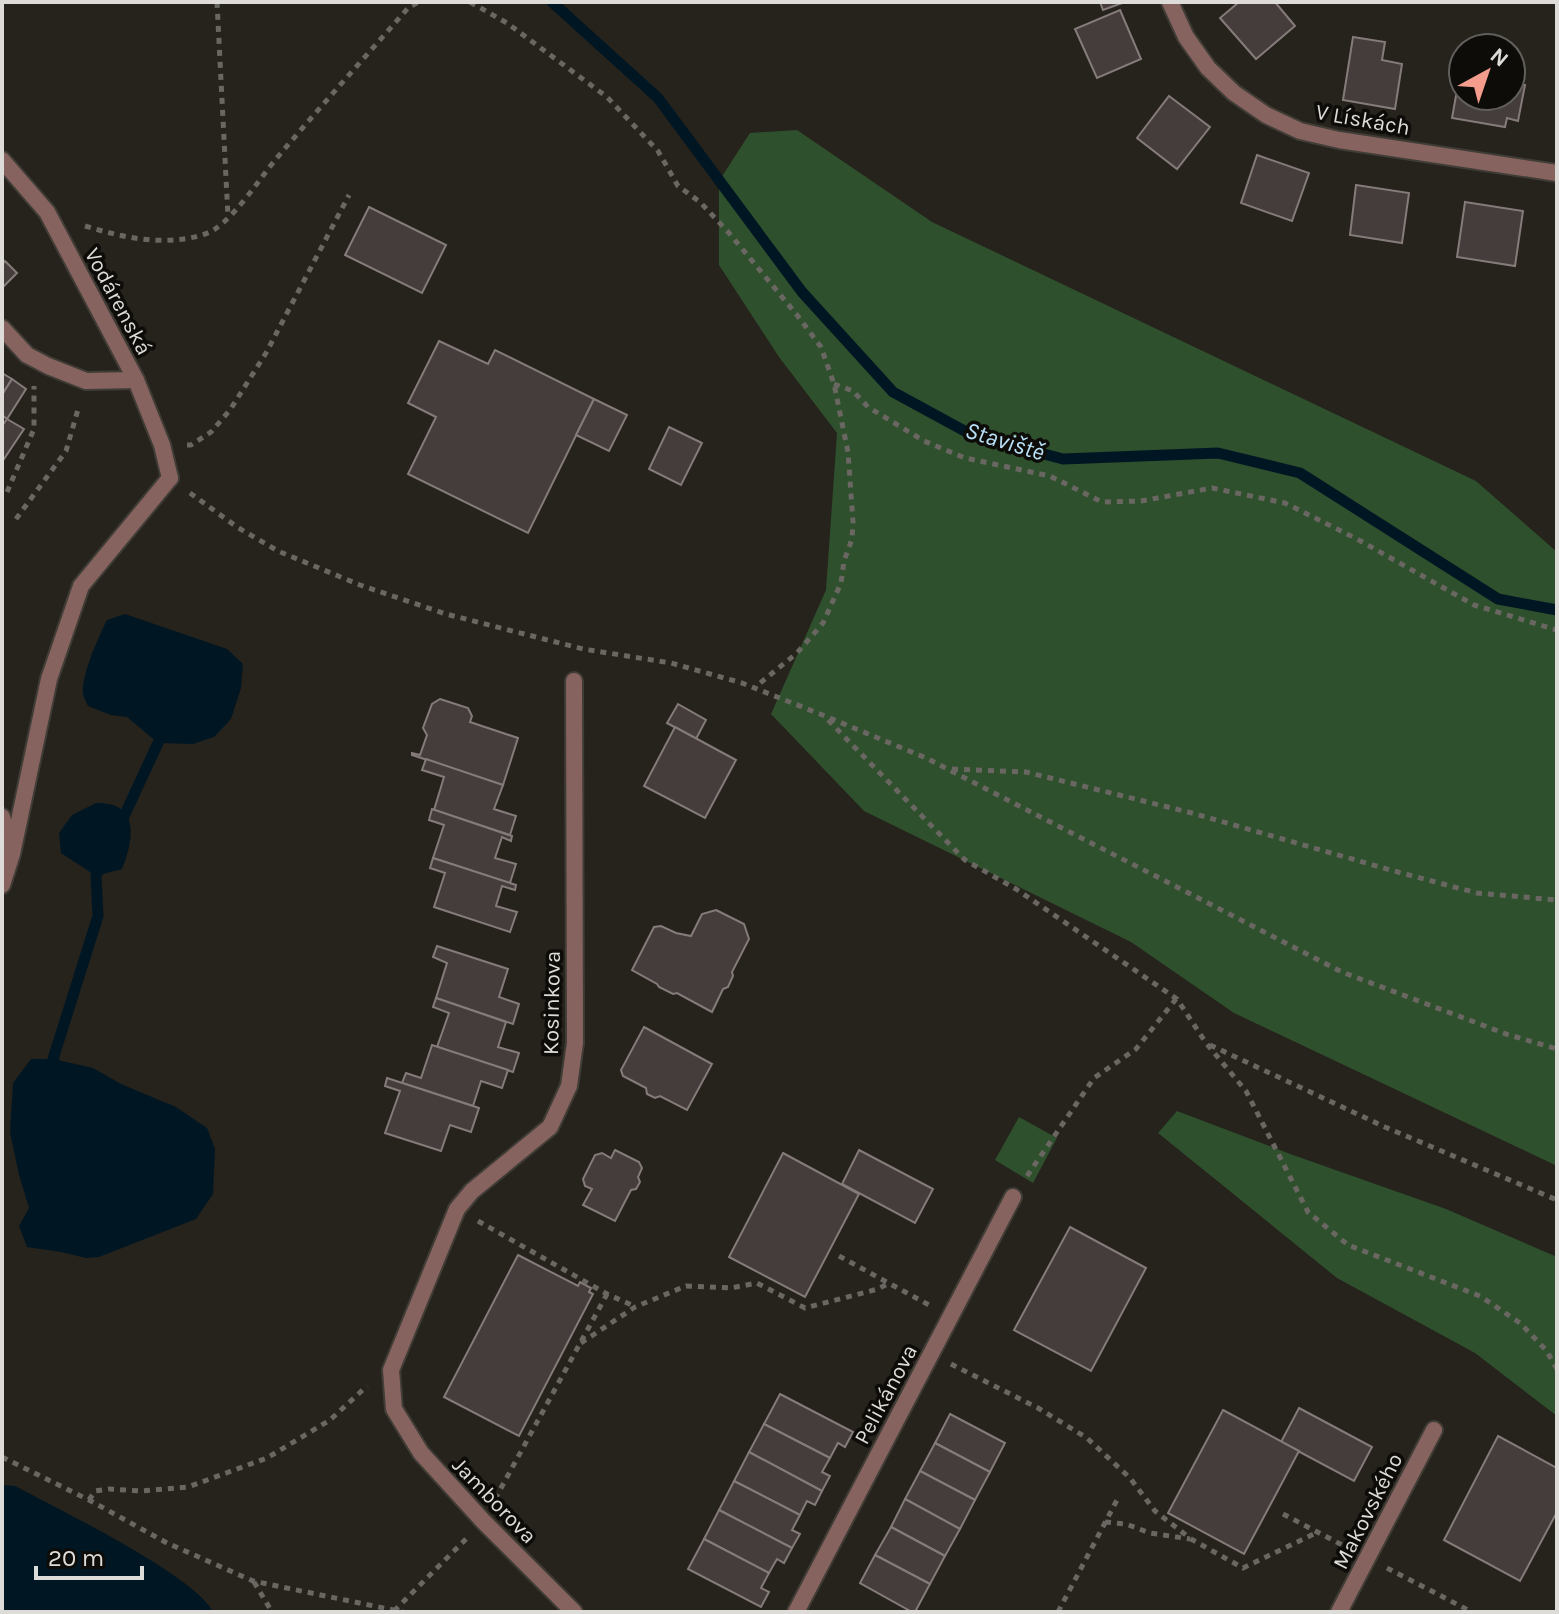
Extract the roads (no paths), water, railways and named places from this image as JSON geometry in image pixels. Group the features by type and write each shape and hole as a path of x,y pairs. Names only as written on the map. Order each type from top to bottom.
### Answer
{"street":[{"name":"V Lískách","path":"1170,2 1186,37 1208,68 1234,93 1266,115 1300,131 1339,140 1557,173"},
{"name":"Vodárenská","path":"2,160 47,212 136,380 162,445 170,478 81,586 49,679 12,854"},
{"path":"2,328 27,355 86,381 136,380"},
{"name":"Kosinkova","path":"394,1409 391,1370 457,1209 472,1191 550,1127 569,1086 575,1043 574,681"},
{"path":"2,817 12,854 2,885"},
{"name":"Pelikánova","path":"796,1612 1013,1197"},
{"name":"Jamborova","path":"394,1409 421,1453 483,1521 574,1612"},
{"name":"Makovského","path":"1339,1612 1434,1430"}],"water":[{"path":"125,614 227,649 243,664 241,688 231,719 214,737 193,744 158,743 127,717 111,715 88,706 83,686 95,645 107,620"},
{"path":"96,803 110,804 120,809 127,816 131,835 122,869 96,876 61,853 59,833 72,815"},
{"path":"31,1059 53,1059 93,1068 121,1084 176,1107 207,1128 215,1149 213,1194 196,1219 99,1257 86,1258 27,1247 19,1226 29,1208 10,1132 13,1083"},
{"path":"2,1485 15,1486 154,1562 181,1580 213,1612 2,1612"}],"waterway":[{"name":"Staviště","path":"552,2 658,98 802,292 893,392 972,435 1063,459 1218,453 1300,473 1498,599 1557,610"},
{"path":"119,827 158,743"},
{"path":"59,1070 53,1059 98,916 96,876 101,865"}]}
